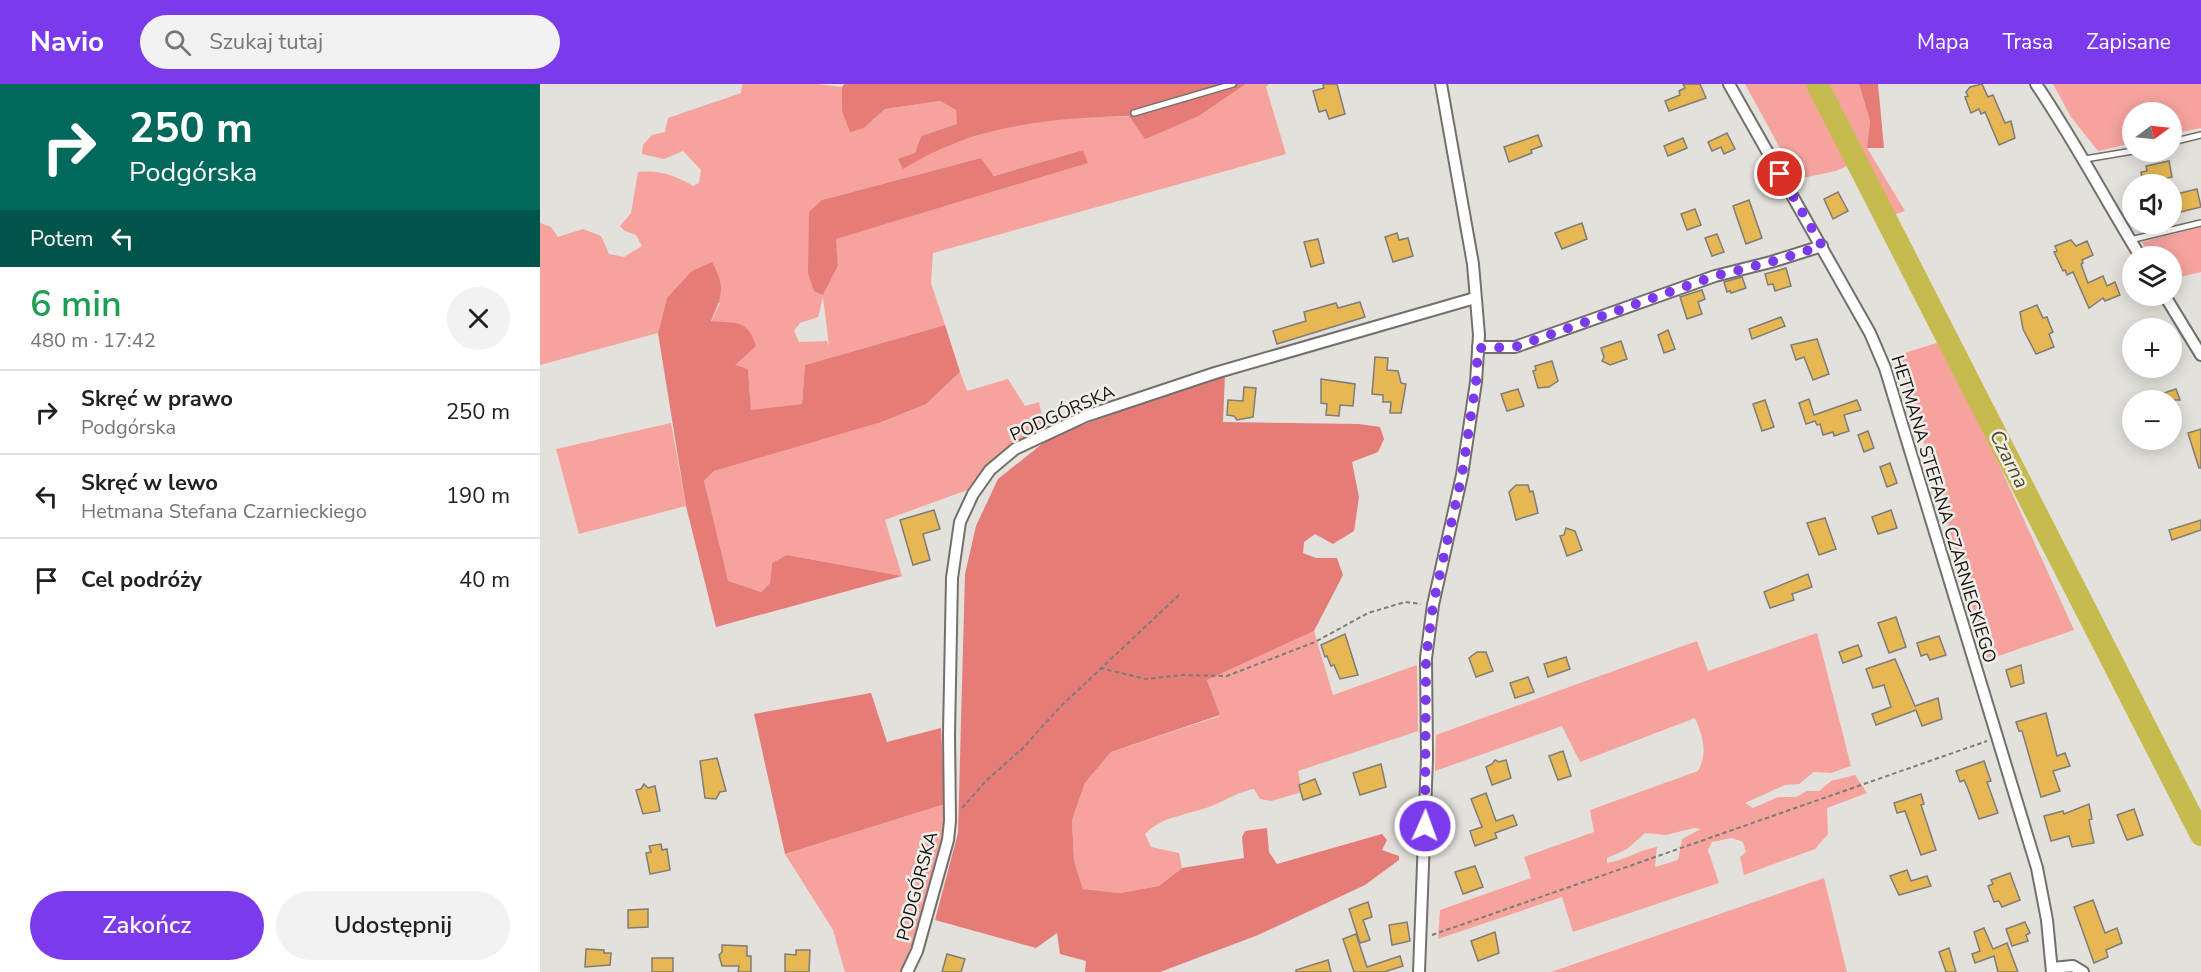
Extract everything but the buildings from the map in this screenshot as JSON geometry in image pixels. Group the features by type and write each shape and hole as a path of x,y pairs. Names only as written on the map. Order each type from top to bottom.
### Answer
{"street":[{"path":"1419,972 1427,758 1426,658 1433,605 1462,475 1476,382 1478,348 1473,264 1441,84"},
{"name":"HETMANA STEFANA CZARNIECKIEGO","path":"1730,84 1870,333 1886,368 2037,868 2048,920 2052,970"},
{"path":"2036,84 2085,159 2134,246"},
{"path":"1478,348 1515,347 1715,276 1822,246"},
{"name":"PODGÓRSKA","path":"907,972 917,951 948,840 952,578 960,522 973,494 990,470 1015,449 1086,416 1215,373 1475,298"},
{"path":"2171,306 2201,355"},
{"path":"2052,970 2073,966 2083,972"}],"lane":[{"path":"1134,113 1233,84"},
{"path":"2182,140 2201,135"},
{"path":"2085,159 2122,153"},
{"path":"2130,240 2201,223"}],"path":[{"path":"950,821 987,780 1023,748 1059,708 1179,595"},
{"path":"1100,668 1146,680 1182,675 1227,676 1315,642 1368,613 1405,602 1433,605"},
{"path":"1421,939 1998,737"}],"shaded area":[{"path":"742,84 818,84 842,87 842,111 864,128 885,109 940,101 956,110 958,124 921,136 915,153 903,169 933,150 1001,128 1081,117 1199,116 1246,84 1269,84 1266,87 1286,154 933,253 931,283 945,325 805,365 802,404 751,411 748,369 734,365 711,322 720,303 667,298 658,333 540,365 540,223 551,227 558,237 583,229 601,236 609,254 624,257 642,246 636,235 625,231 620,226 631,213 638,172 667,174 693,186 699,183 701,170 683,151 664,159 642,154 643,145 652,135 665,132 668,118 741,93","holes":["1083,150 1087,163 835,239 838,266 823,295 822,200 981,158 994,176","823,297 829,346 827,341 799,342 794,331 800,323 818,317"]},
{"path":"844,84 1246,84 1199,116 1145,139 1129,116 1041,122 984,133 957,142 903,169 898,159 915,153 921,136 957,124 956,110 940,101 885,109 864,128 850,132 842,111"},
{"path":"1745,84 1812,84 1853,163 1836,171 1797,179"},
{"path":"1821,84 1859,84 1870,121 1867,148 1905,211 1887,217"},
{"path":"1859,84 1878,84 1884,148 1867,148 1870,121"},
{"path":"2053,84 2201,84 2201,128 2182,132 2182,102 2122,102 2122,146 2098,151 2071,117"},
{"path":"1083,150 1088,163 836,239 838,266 823,295 814,291 808,273 809,212 822,200 981,158 994,176"},
{"path":"2201,227 2201,272 2182,277 2182,246 2144,246 2142,242 2182,234 2182,232"},
{"path":"712,262 719,278 721,291 711,321 740,324 749,331 756,346 735,365 748,369 751,410 802,404 805,365 945,325 960,372 926,404 881,422 714,471 704,481 728,581 761,592 770,583 772,563 787,555 902,576 716,627 686,506 658,333 667,298 692,271"},
{"path":"1943,341 2074,630 1987,660 1910,394 1895,356"},
{"path":"960,372 967,391 1008,379 1025,406 1039,402 1045,429 1026,439 981,485 885,520 902,576 787,555 772,563 770,583 761,592 727,581 704,481 714,471 926,404"},
{"path":"1225,374 1223,422 1359,424 1380,427 1384,439 1378,452 1352,462 1359,497 1354,531 1333,544 1315,534 1304,542 1303,553 1316,558 1337,558 1343,575 1314,631 1207,680 1220,715 1111,752 1085,783 1072,820 1074,861 1083,889 1120,893 1159,886 1182,868 1244,858 1242,837 1245,831 1267,828 1269,852 1277,864 1382,834 1387,840 1382,850 1399,856 1399,860 1365,885 1258,935 1160,972 1085,972 1086,961 1060,954 1057,933 1036,948 935,920 958,833 965,574 976,526 998,479 1052,436"},
{"path":"671,423 686,506 579,534 556,449"},
{"path":"1314,631 1333,695 1417,665 1418,731 1298,771 1302,792 1271,801 1260,799 1254,789 1160,823 1145,834 1151,847 1179,853 1182,868 1159,886 1120,893 1083,889 1074,861 1072,820 1085,783 1111,752 1220,716 1207,680"},
{"path":"1817,633 1851,766 1831,773 1814,772 1799,784 1785,785 1745,803 1753,808 1778,797 1796,797 1807,791 1819,791 1831,781 1855,775 1867,793 1827,808 1828,834 1815,849 1744,875 1740,857 1746,852 1743,842 1732,838 1712,842 1708,850 1719,883 1573,932 1562,897 1438,939 1440,910 1531,878 1524,857 1594,832 1590,810 1698,771 1704,751 1695,718 1580,762 1562,726 1435,771 1436,735 1697,641 1708,671","holes":["1694,828 1701,829 1682,839 1678,860 1655,867 1657,847 1607,863 1607,858 1627,849 1645,833 1666,835"]},
{"path":"871,693 887,742 941,728 945,804 785,854 754,714"},
{"path":"945,804 949,831 913,961 901,972 845,972 833,930 785,854"},
{"path":"1824,878 1847,972 1551,972"}],"waterway":[{"name":"Czarna","path":"1817,84 2201,835"}],"route":[{"path":"1425,826 1426,658 1433,605 1462,475 1476,382 1478,348 1515,347 1715,276 1822,246 1780,174"}]}
